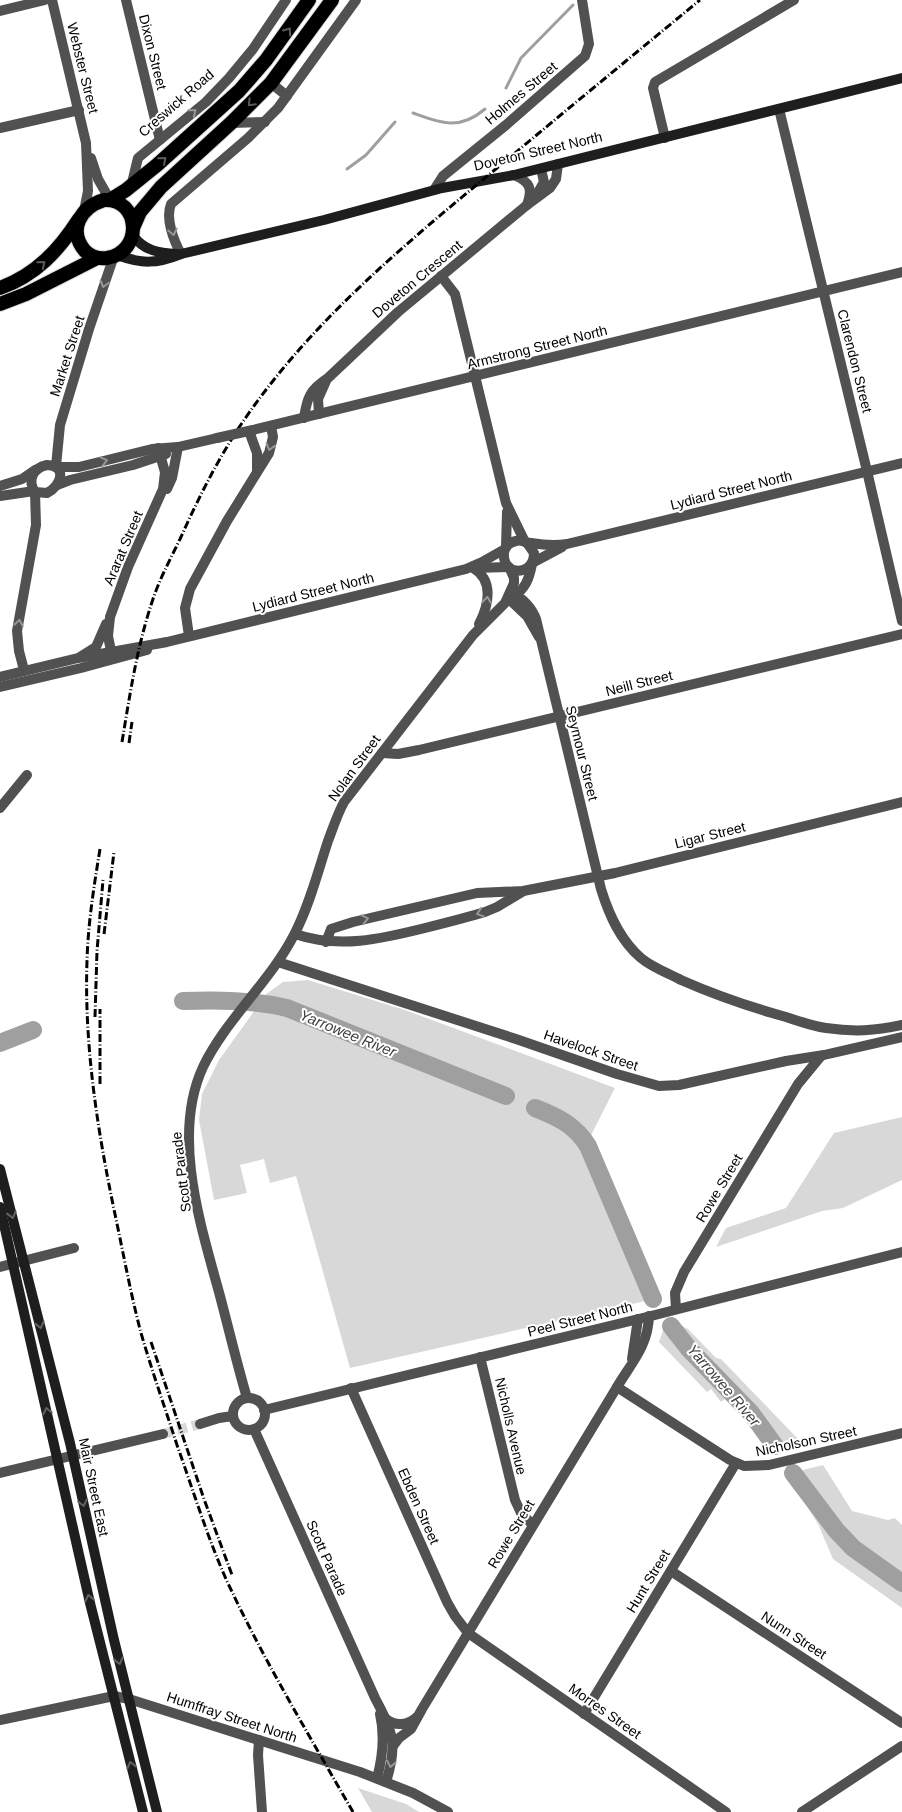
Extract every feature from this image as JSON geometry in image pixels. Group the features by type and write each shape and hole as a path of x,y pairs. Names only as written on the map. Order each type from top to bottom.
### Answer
{"highway":[{"path":"0,288 28,274 42,264 64,241 82,214 98,202 110,200 131,186 218,112 239,92 266,60 309,0"},
{"path":"0,304 26,294 97,258 115,256 127,247 136,218 152,196 271,83 332,0"},
{"path":"239,92 271,83"},
{"path":"110,200 122,205 126,209 133,232"},
{"path":"82,214 77,229 80,242 85,251 97,258"}],"main road":[{"name":"Doveton Street North","path":"115,256 150,263 165,260 181,254 324,220 434,190 542,169 902,78"},
{"name":"Doveton Street North","path":"133,232 136,241 150,250 181,254"},
{"name":"Mair Street East","path":"0,1169 73,1455 157,1812"},
{"name":"Mair Street East","path":"0,1207 90,1603 143,1812"}],"street":[{"path":"0,11 45,0"},
{"name":"Webster Street","path":"52,0 86,143 98,179 110,200"},
{"name":"Dixon Street","path":"126,0 160,140"},
{"name":"Creswick Road","path":"131,186 138,158 213,95 229,78 253,49 286,0"},
{"path":"181,254 173,237 169,212 171,204 265,122 287,96 356,0"},
{"name":"Holmes Street","path":"434,190 443,176 513,119 585,56 589,44 582,0"},
{"path":"665,138 653,88 655,82 794,0"},
{"path":"253,49 266,60"},
{"path":"271,83 287,96"},
{"name":"Clarendon Street","path":"779,109 902,620"},
{"path":"0,128 79,110"},
{"path":"231,123 265,122"},
{"name":"Webster Street","path":"82,214 88,191 86,143"},
{"name":"Doveton Crescent","path":"304,418 309,395 317,386 441,276 552,186 556,179 558,164"},
{"name":"Doveton Crescent","path":"530,202 544,182 542,169"},
{"path":"514,175 523,179 528,185 530,202"},
{"name":"Market Street","path":"56,466 60,425 90,326 115,256"},
{"name":"Armstrong Street North","path":"57,485 178,447 251,432 902,272"},
{"path":"441,276 455,294 506,503 526,542 534,553 532,564 522,571 510,568"},
{"name":"Doveton Crescent","path":"319,414 318,399 328,378"},
{"path":"189,636 186,608 190,589 227,521 269,453 273,437 271,426"},
{"path":"251,432 258,458 258,468 255,474"},
{"name":"Ararat Street","path":"159,498 166,490 172,478 178,447"},
{"name":"Armstrong Street North","path":"56,466 79,467 160,452"},
{"name":"Ararat Street","path":"112,655 108,627 113,610 128,568 159,498 165,479 160,452"},
{"name":"Lydiard Street North","path":"526,542 554,545 567,544 902,463"},
{"path":"0,486 22,479 46,465 56,466 60,476 57,485 47,493 35,491 0,496"},
{"path":"26,675 19,651 17,631 36,525 35,491 31,482 35,470"},
{"path":"506,503 506,548 504,558 510,568 514,582 510,598"},
{"path":"506,548 516,540 526,542"},
{"name":"Lydiard Street North","path":"532,564 567,544"},
{"name":"Lydiard Street North","path":"0,676 26,675 469,568 506,548"},
{"name":"Nolan Street","path":"278,962 295,934 309,900 338,813 344,802 473,636 510,598 527,584 532,564"},
{"name":"Lydiard Street North","path":"469,568 510,568"},
{"name":"Nolan Street","path":"469,568 480,573 484,578 488,594 486,611 473,636"},
{"name":"Seymour Street","path":"510,598 533,612 607,907 631,949 642,959 662,971 749,1007 818,1026 873,1031 902,1025"},
{"name":"Ararat Street","path":"78,658 96,646 113,610"},
{"name":"Neill Street","path":"382,753 398,754 419,750 902,634"},
{"name":"Lydiard Street North","path":"0,687 26,675 78,658 112,655"},
{"path":"0,808 27,774"},
{"name":"Ligar Street","path":"326,942 331,929 353,922 477,893 523,891 598,876 902,802"},
{"name":"Ligar Street","path":"295,934 326,942 372,940 470,916 497,907 523,891"},
{"name":"Scott Parade","path":"247,1398 203,1231 193,1180 189,1134 191,1102 203,1067 216,1045 278,962"},
{"name":"Havelock Street","path":"278,962 516,1039 617,1074 659,1086 679,1085 821,1056 902,1037"},
{"name":"Rowe Street","path":"672,1310 675,1293 684,1272 798,1084 821,1056"},
{"name":"Rowe Street","path":"798,1084 802,1073 800,1059"},
{"path":"0,1267 74,1248"},
{"name":"Peel Street North","path":"264,1410 638,1319 902,1252"},
{"name":"Rowe Street","path":"393,1746 399,1738 411,1729 629,1366 642,1348 652,1315"},
{"name":"Rowe Street","path":"629,1366 634,1350 638,1319"},
{"name":"Nicholls Avenue","path":"480,1357 515,1500 521,1513 533,1525"},
{"name":"Nicholson Street","path":"617,1387 736,1463 744,1466 779,1463 902,1433"},
{"name":"Ebden Street","path":"351,1388 447,1602 468,1633"},
{"path":"247,1398 258,1401 264,1410 263,1421 254,1429 243,1429 237,1426 233,1416 237,1404 247,1398"},
{"path":"200,1424 233,1416"},
{"name":"Scott Parade","path":"254,1429 386,1719 393,1746 392,1761 382,1780"},
{"path":"0,1473 163,1434"},
{"name":"Hunt Street","path":"584,1714 736,1463"},
{"name":"Nunn Street","path":"671,1570 902,1723"},
{"name":"Morres Street","path":"468,1633 726,1812"},
{"name":"Humffray Street North","path":"0,1720 114,1696 129,1699 382,1780 423,1798 448,1812"},
{"name":"Scott Parade","path":"375,1698 380,1716 383,1741 382,1780"},
{"path":"386,1719 400,1724 410,1722 418,1716"},
{"path":"259,1740 258,1755 262,1812"},
{"path":"802,1812 902,1746"}],"shaded area":[{"path":"308,980 405,1010 615,1088 582,1153 645,1301 350,1368 296,1176 270,1183 264,1159 240,1165 247,1193 214,1200 199,1120 202,1094 219,1060 255,1010 262,997 283,982"},
{"path":"902,1117 902,1180 843,1208 822,1211 716,1247 726,1228 786,1208 834,1133"},
{"path":"674,1322 688,1329 716,1358 721,1359 799,1440 768,1447 727,1397 721,1402 711,1389 707,1392 659,1342 664,1328"},
{"path":"823,1465 852,1511 888,1520 895,1518 902,1525 902,1608 833,1559 818,1524 787,1474"},
{"path":"358,1788 406,1804 419,1812 372,1812"}],"waterway":[{"path":"506,88 521,58 573,5"},
{"path":"413,113 432,120 458,123 476,116 485,109"},
{"path":"347,169 366,155 395,122"},
{"name":"Yarrowee River","path":"183,1001 248,1002 287,1008 506,1096"},
{"name":"Yarrowee River","path":"0,1043 33,1030"},
{"name":"Yarrowee River","path":"535,1108 572,1127 588,1146 653,1299"},
{"name":"Yarrowee River","path":"671,1326 689,1349 751,1413 775,1446"},
{"name":"Yarrowee River","path":"793,1473 836,1530 853,1548 902,1583"}],"tunnel":[{"path":"163,1434 200,1424"}],"railway":[{"path":"122,742 138,652 147,617 159,583 216,466 240,426 267,389 296,353 327,320 427,226 700,0"},
{"path":"129,743 132,722"},
{"path":"100,849 88,947 87,993 90,1058 103,1155 141,1333 195,1496 226,1579 271,1668 353,1812"},
{"path":"104,934 114,852"},
{"path":"95,1017 97,951 103,880"},
{"path":"100,1009 100,1084"},
{"path":"151,1342 232,1575"}]}
